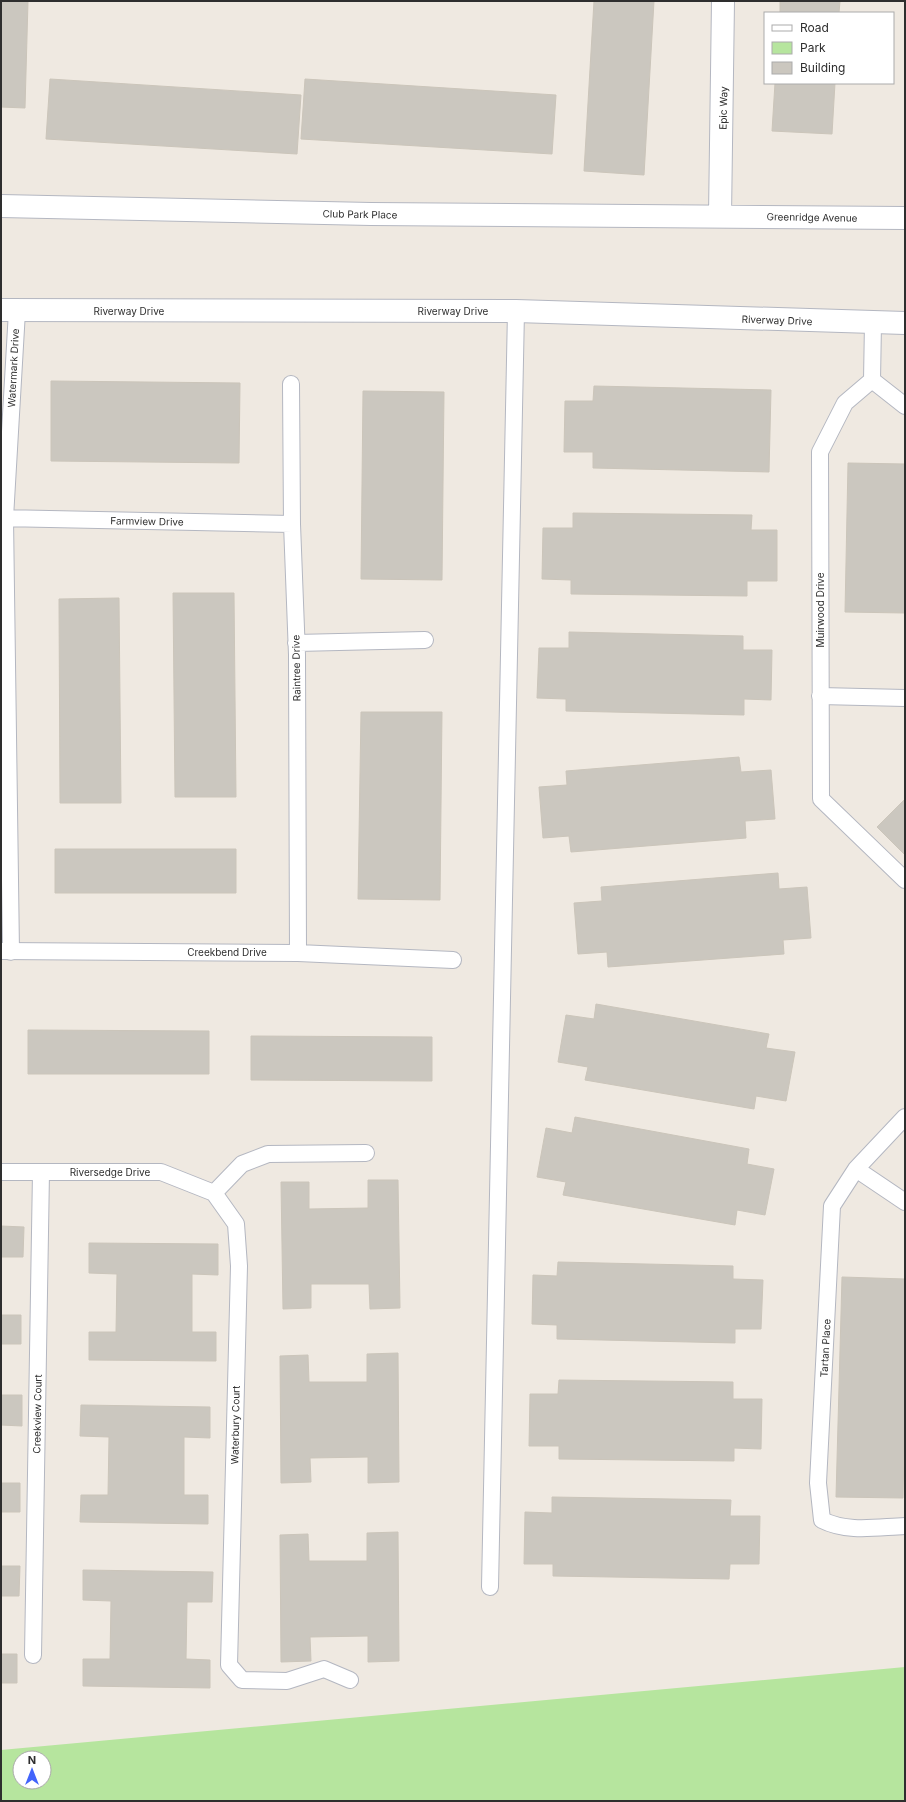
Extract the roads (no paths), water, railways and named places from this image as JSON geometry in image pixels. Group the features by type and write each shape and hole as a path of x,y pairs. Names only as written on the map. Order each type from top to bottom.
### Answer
{"street":[{"name":"Epic Way","path":"720,216 723,1"},
{"name":"Club Park Place","path":"1,206 363,214 720,216"},
{"name":"Greenridge Avenue","path":"720,216 905,218"},
{"name":"Riverway Drive","path":"9,311 516,311 905,323"}],"lane":[{"name":"Watermark Drive","path":"6,952 3,518 9,311"},
{"path":"490,1587 516,311"},
{"path":"873,323 872,380 905,406"},
{"name":"Muirwood Drive","path":"872,380 845,403 820,452 821,799 905,880"},
{"name":"Raintree Drive","path":"291,384 292,524 296,643 298,953"},
{"name":"Farmview Drive","path":"3,518 292,524"},
{"path":"296,643 425,640"},
{"path":"820,696 905,698"},
{"name":"Creekbend Drive","path":"6,952 298,953 453,960"},
{"name":"Tartan Place","path":"905,1116 856,1169 832,1206 818,1483 822,1520 834,1526 848,1529 905,1526"},
{"path":"214,1192 242,1164 268,1154 366,1153"},
{"path":"856,1169 905,1202"},
{"name":"Riversedge Drive","path":"1,1172 161,1172 214,1192"},
{"name":"Creekview Court","path":"34,1655 41,1172"},
{"name":"Waterbury Court","path":"214,1192 236,1224 239,1266 229,1665 242,1680 287,1681 324,1669 350,1680"}]}
